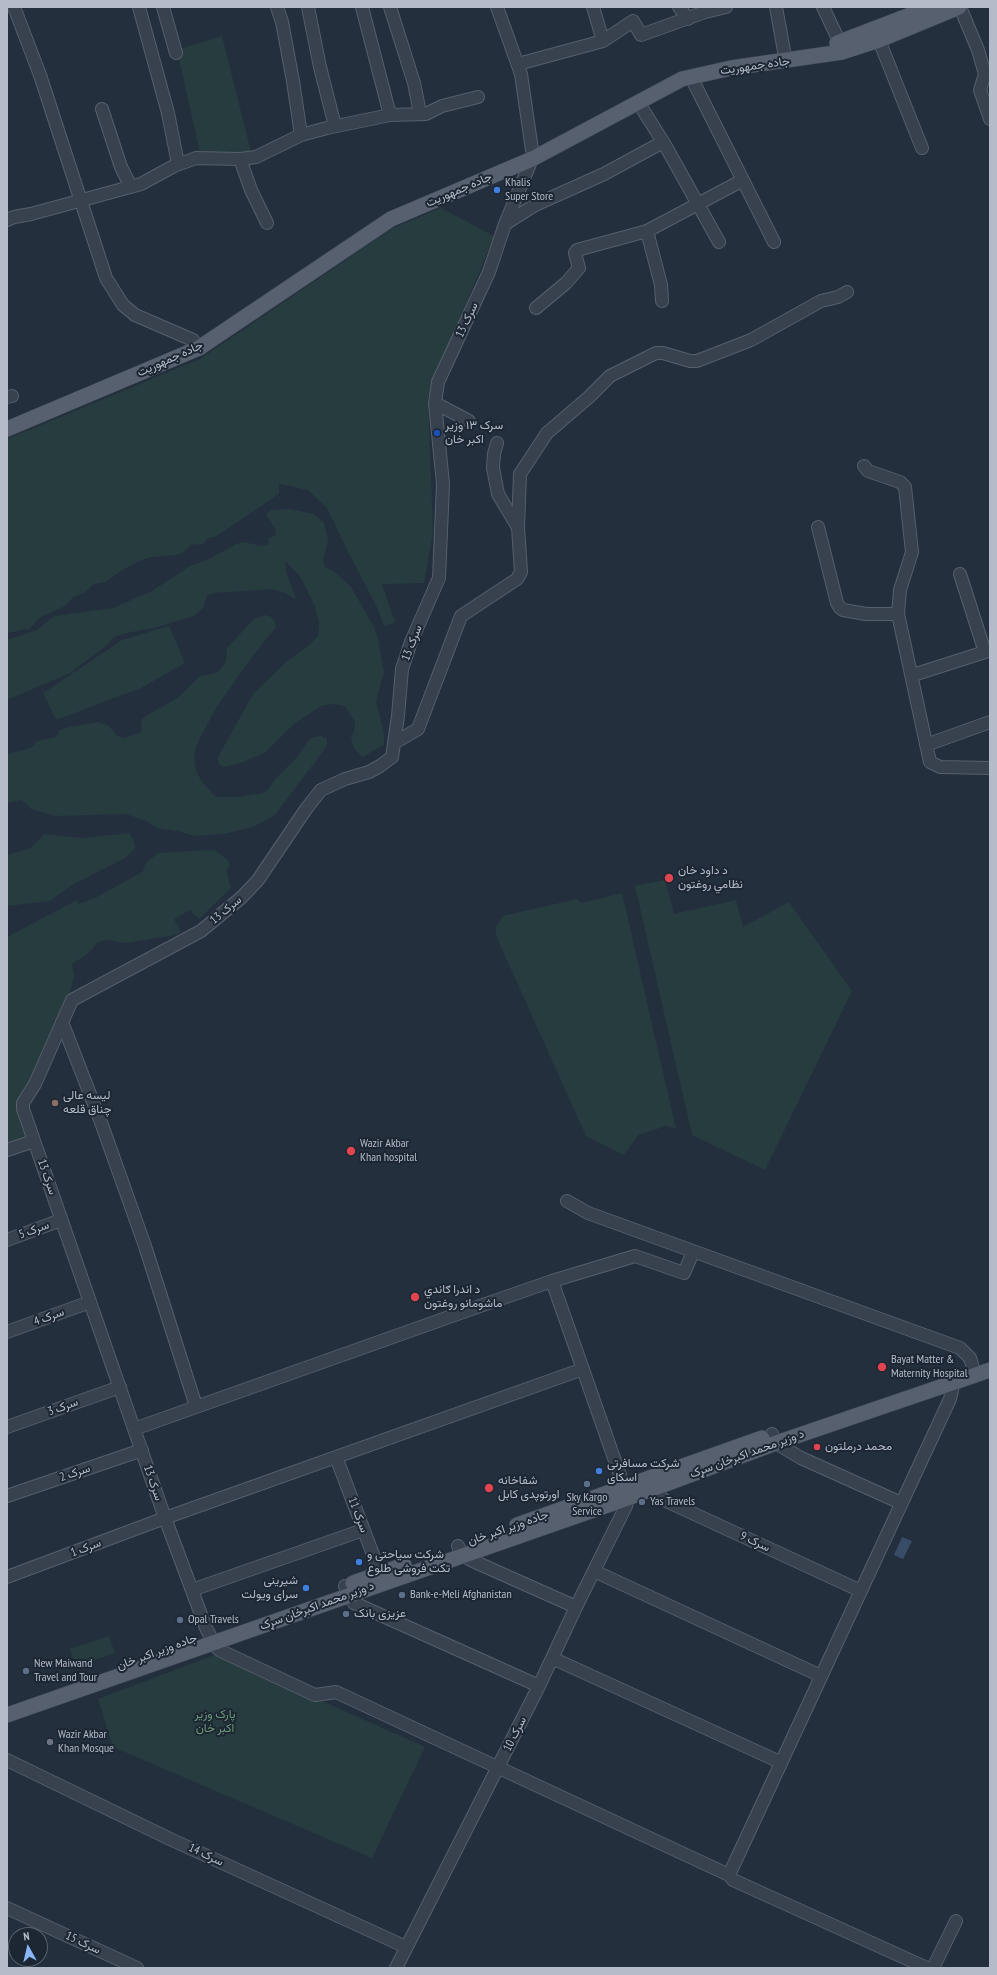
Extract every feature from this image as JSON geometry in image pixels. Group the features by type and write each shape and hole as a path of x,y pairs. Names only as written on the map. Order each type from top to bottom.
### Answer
{"main road":[{"name":"جاده جمهوریت","path":"635,100 683,70 739,58 840,43 931,7"},
{"name":"جاده جمهوریت","path":"7,429 199,348 391,218 532,155 635,100 682,78 730,68 842,52 879,40 959,7"},
{"name":"جاده جمهوریت","path":"7,419 193,340 387,211 532,155"},
{"name":"د وزیر محمد اکبرخان سړک","path":"774,1438 954,1381 979,1369 990,1361"},
{"name":"د وزیر محمد اکبرخان سړک","path":"7,1715 211,1638 626,1492 774,1438 979,1369"},
{"name":"جاده وزیر اکبر خان","path":"346,1590 380,1573 460,1550"},
{"name":"جاده وزیر اکبر خان","path":"7,1704 211,1638"}],"street":[{"path":"14,7 40,75 106,278 123,305 135,315 193,340"},
{"path":"139,7 168,113 178,164"},
{"path":"163,7 176,53"},
{"path":"277,7 282,22 301,135"},
{"path":"308,7 320,67 335,126"},
{"path":"362,7 390,114"},
{"path":"390,7 414,83 420,113"},
{"path":"497,7 518,64 532,155"},
{"path":"593,7 603,41"},
{"path":"679,7 688,19"},
{"path":"518,64 603,41 633,21 641,35 705,12 726,7"},
{"path":"776,7 784,51"},
{"path":"823,7 840,43"},
{"path":"959,7 978,50 986,74 980,90 990,119"},
{"path":"879,40 922,148"},
{"path":"691,77 774,242"},
{"path":"7,220 142,184 178,164 196,158 240,159 256,157 301,135 390,114 426,114 442,106 478,97"},
{"path":"635,100 662,142 719,242"},
{"path":"102,109 121,166 131,187"},
{"path":"505,224 535,205 604,174 662,142"},
{"name":"سرک 13","path":"211,1638 165,1518 22,1105 35,1084 72,1000 201,931 232,906 258,880 306,809 321,790 345,779 369,772 392,757 398,716 402,669 411,642 439,578 442,541 443,484 435,403 438,382 489,272 505,224 532,155"},
{"path":"240,159 251,190 266,223"},
{"path":"536,308 566,283 579,268 575,253 577,250 647,231 743,180"},
{"path":"647,231 661,285 662,301"},
{"path":"394,743 418,729 461,616 517,579 521,572 518,527 520,474 522,468 547,433 589,397 610,376 656,353 663,353 697,361 751,340 821,301 838,297 847,292"},
{"path":"435,403 469,421"},
{"path":"497,444 494,454 494,468 498,494 518,527"},
{"path":"864,466 868,471 900,482 905,487 912,552 900,590 898,614 913,675 930,762 940,767 990,768"},
{"path":"818,527 837,603 840,608 843,610 866,614 898,614"},
{"path":"913,675 985,652 960,574"},
{"path":"926,745 990,722"},
{"path":"62,1022 102,1125 145,1246 196,1406"},
{"path":"7,1150 34,1141"},
{"path":"567,1201 588,1213 960,1348 979,1369"},
{"name":"سرک 5","path":"7,1240 61,1220"},
{"path":"134,1428 552,1281 635,1256 684,1273 693,1252"},
{"path":"552,1281 626,1492"},
{"name":"سرک 4","path":"7,1332 90,1302"},
{"name":"سرک 1","path":"7,1577 165,1518 583,1369"},
{"path":"729,1875 780,1762 950,1400 954,1381"},
{"name":"سرک 3","path":"7,1427 120,1387"},
{"path":"774,1438 801,1458 902,1503"},
{"name":"سرک 2","path":"7,1496 142,1450"},
{"name":"سرک 11","path":"336,1457 380,1573"},
{"name":"سرک 9","path":"650,1483 664,1500 861,1591"},
{"name":"سرک 10","path":"396,1968 539,1686 626,1506 626,1492"},
{"path":"192,1590 363,1530"},
{"path":"460,1550 473,1561 576,1607"},
{"path":"594,1571 821,1676"},
{"path":"346,1590 354,1603 539,1686"},
{"path":"211,1638 221,1651 315,1695 336,1692 729,1875 733,1880 927,1968"},
{"path":"552,1658 780,1762"},
{"name":"سرک 14","path":"7,1760 170,1838 406,1947"},
{"name":"سرک 15","path":"7,1908 137,1968"},
{"path":"933,1968 956,1921"}],"green space":[{"path":"222,36 251,152 228,156 200,153 177,50"},
{"path":"441,208 494,236 428,396 433,533 424,583 382,584 395,622 384,626 377,607 327,508 308,490 279,484 279,494 215,537 208,538 204,543 198,545 192,544 182,553 176,555 151,557 139,561 121,571 106,582 94,584 85,592 73,597 65,606 41,617 29,629 7,633 7,439 200,359 393,228"},
{"path":"289,509 314,514 324,523 328,541 323,560 325,567 336,573 351,587 374,627 378,639 384,672 376,702 384,733 384,745 362,757 354,748 351,738 355,728 355,722 345,706 333,704 321,706 294,724 266,752 241,763 223,767 218,763 218,757 253,694 286,662 308,646 318,636 319,624 315,606 300,576 285,561 287,574 296,599 283,592 271,589 213,593 207,595 204,607 194,616 158,627 126,633 114,637 105,647 70,673 7,700 7,640 37,630 54,616 113,608 152,591 190,566 209,559 236,544 243,542 262,546 268,544 269,538 275,535 276,530 266,515 270,510"},
{"path":"265,615 271,617 275,622 276,627 249,661 216,708 196,746 194,759 196,771 202,782 216,797 237,797 263,793 268,790 275,779 298,756 309,740 320,736 327,738 327,744 324,750 274,816 253,827 223,834 194,836 182,832 157,828 146,821 126,814 55,816 31,809 22,800 7,804 7,754 31,748 37,741 56,737 59,731 65,728 97,722 109,726 117,736 124,738 142,732 141,720 179,697 200,676 218,672 226,662 227,648 254,619"},
{"path":"169,626 185,663 141,688 56,720 43,693 122,640"},
{"path":"130,833 135,844 134,850 125,858 72,885 50,901 7,906 7,855 31,848 44,834 82,838"},
{"path":"210,850 216,851 228,860 230,866 226,870 231,888 199,919 190,910 174,919 181,932 176,935 125,943 107,940 101,941 97,943 89,953 72,964 74,976 70,994 28,1087 18,1099 17,1109 27,1137 7,1145 7,937 77,900 79,904 97,897 142,872 148,861 158,853"},
{"path":"665,880 674,914 736,900 743,927 789,902 852,991 765,1170 692,1135 635,886"},
{"path":"622,893 676,1129 666,1126 638,1135 624,1155 586,1136 497,938 495,927 503,916 577,899 581,903"},
{"path":"109,1636 115,1653 66,1670 64,1664 74,1661 70,1649"},
{"name":"پارک وزیر اکبر خان","path":"217,1654 425,1747 372,1858 113,1747 98,1699"}],"water":[{"path":"902,1537 912,1541 903,1559 894,1555"}],"place":[{"name":"Khalis Super Store","path":"497,190"},
{"name":"سرک ۱۳ وزیر اکبر خان","path":"437,433"},
{"name":"د داود خان نظامي روغتون","path":"669,878"},
{"name":"لیسه عالی چناق قلعه","path":"55,1103"},
{"name":"Wazir Akbar Khan hospital","path":"351,1151"},
{"name":"د اندرا ګاندي ماشومانو روغتون","path":"415,1297"},
{"name":"Bayat Matter & Maternity Hospital","path":"882,1367"},
{"name":"محمد درملتون","path":"817,1447"},
{"name":"شرکت مسافرتی اسکای","path":"599,1471"},
{"name":"Sky Kargo Service","path":"587,1484"},
{"name":"شفاخانه اورتوپدی کابل","path":"489,1488"},
{"name":"Yas Travels","path":"642,1502"},
{"name":"شرکت سیاحتی و تکت فروشی طلوع","path":"359,1562"},
{"name":"شیرینی سرای ویولت","path":"306,1588"},
{"name":"Bank-e-Meli Afghanistan","path":"402,1595"},
{"name":"عزیزی بانک","path":"346,1614"},
{"name":"Opal Travels","path":"180,1620"},
{"name":"New Maiwand Travel and Tour","path":"26,1671"},
{"name":"Wazir Akbar Khan Mosque","path":"50,1742"}]}
